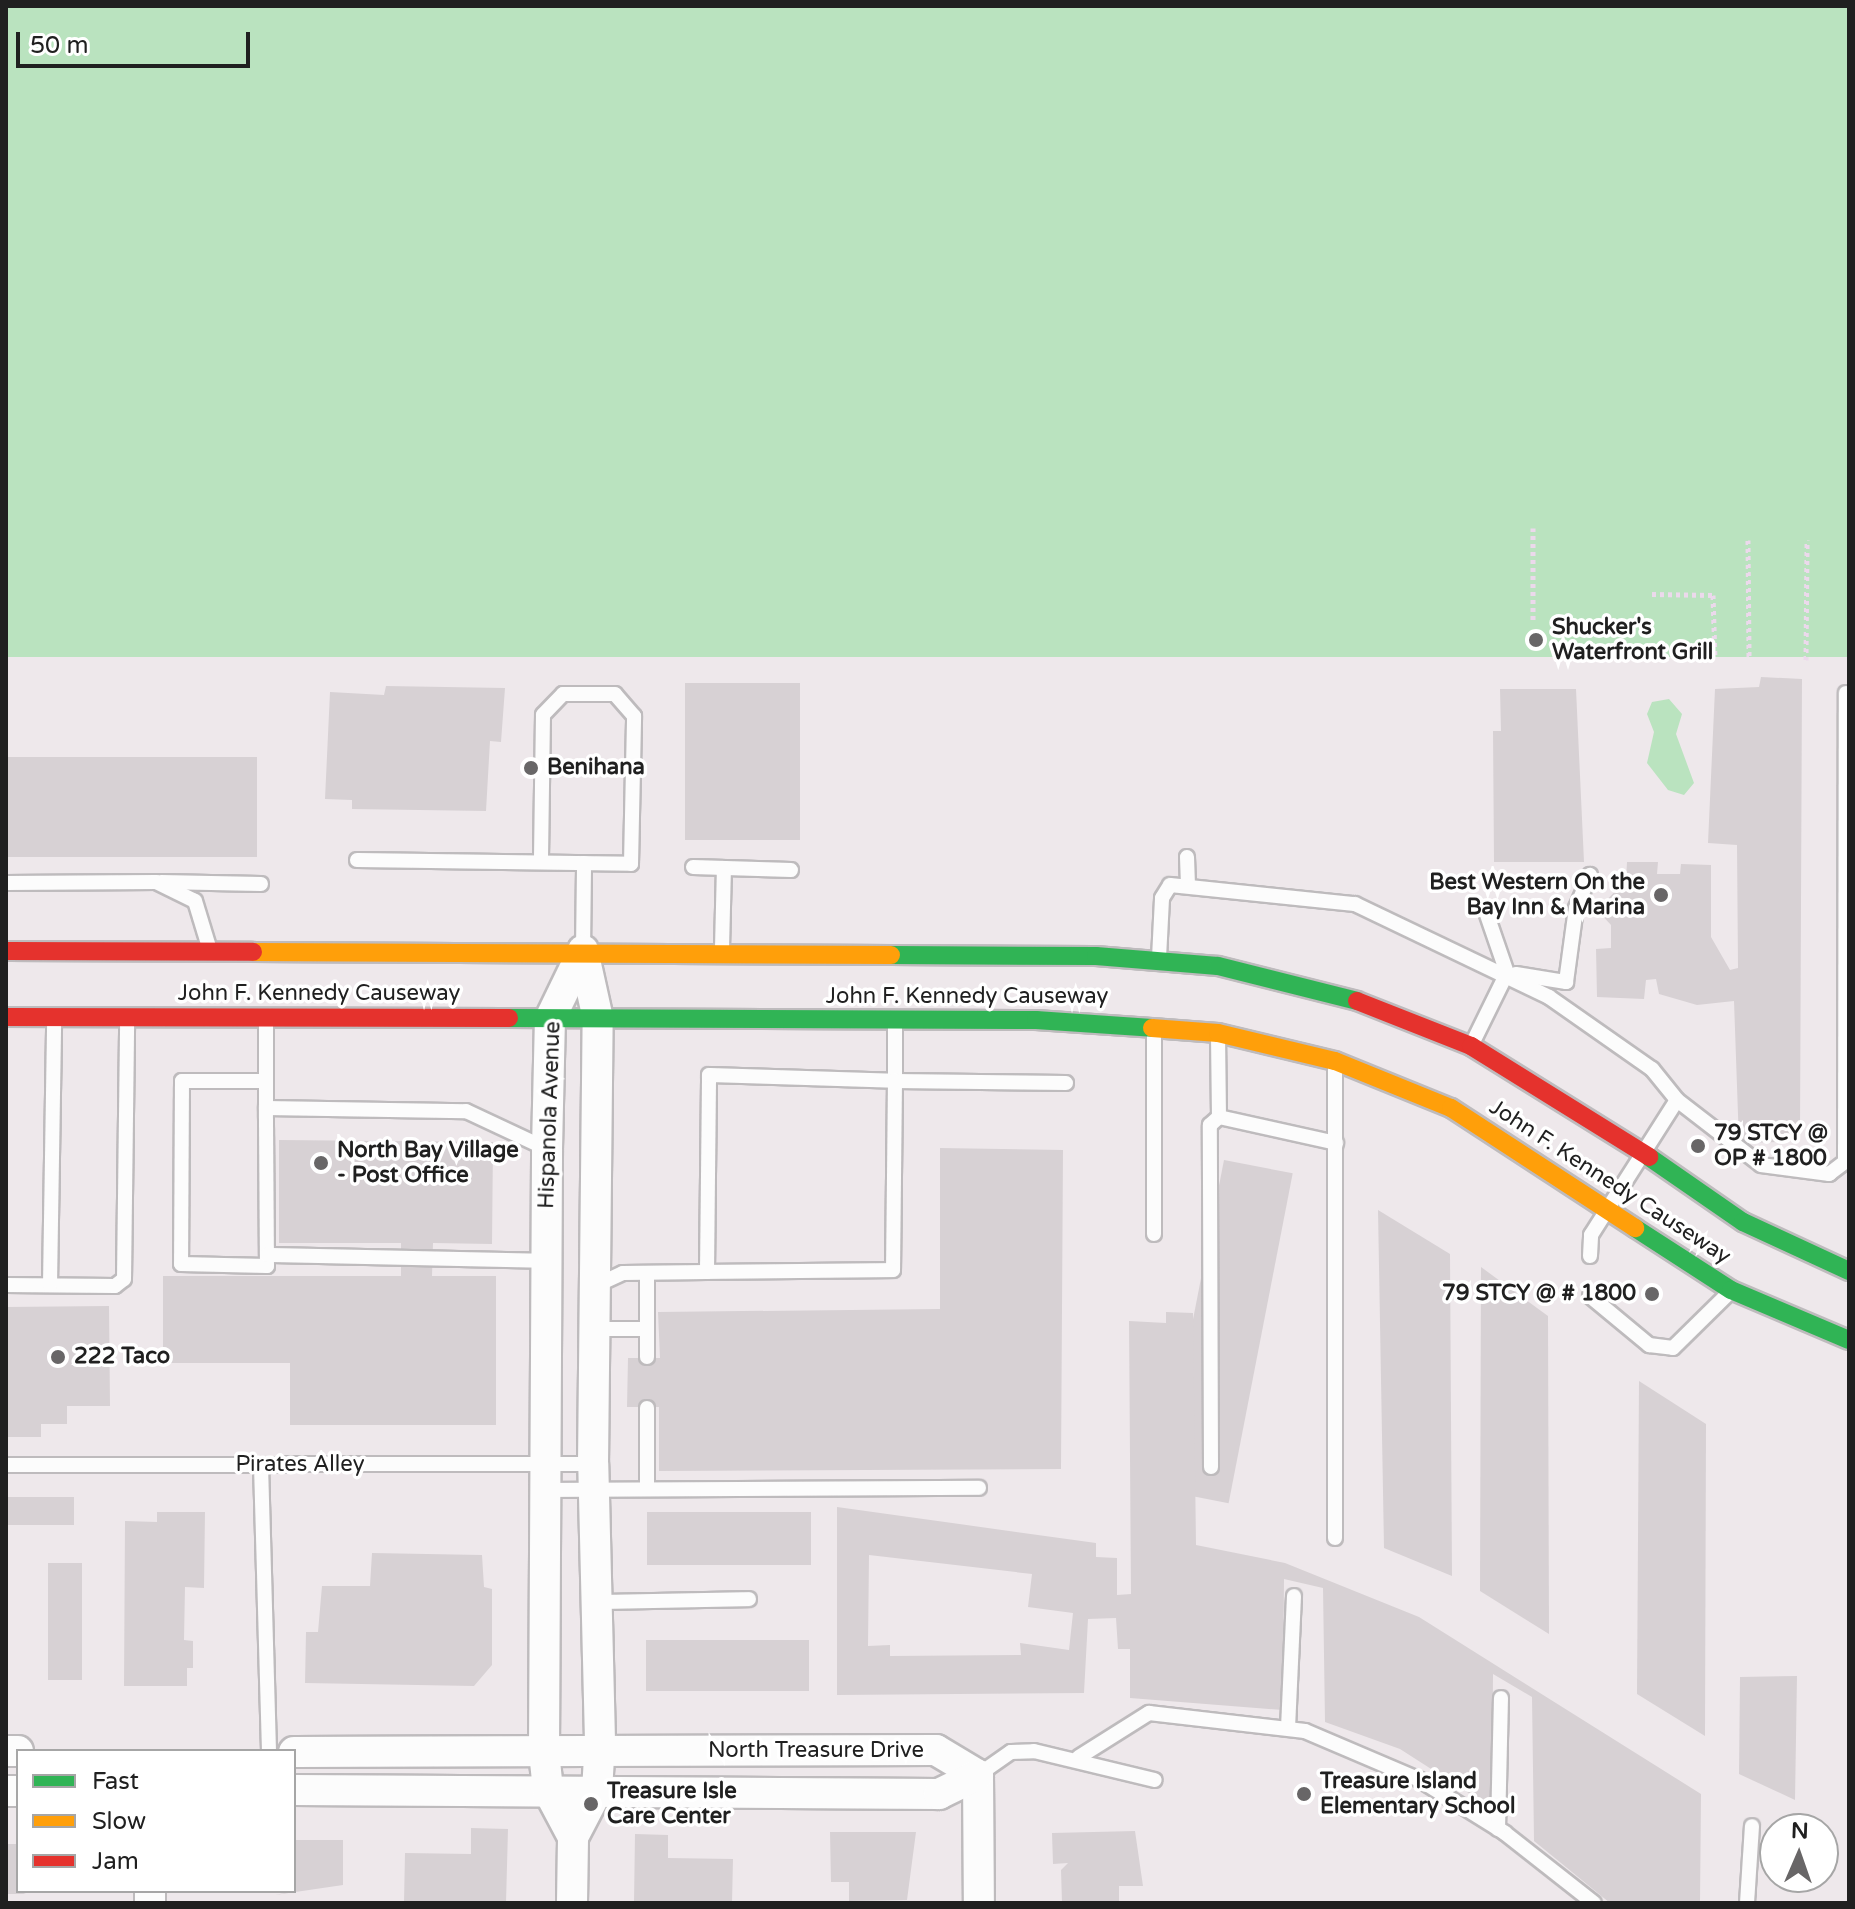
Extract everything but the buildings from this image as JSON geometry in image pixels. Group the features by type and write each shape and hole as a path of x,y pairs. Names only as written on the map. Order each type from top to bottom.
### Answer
{"main road":[{"name":"John F. Kennedy Causeway","path":"6,951 583,951 1159,959 1318,988 1471,1046 1743,1222 1849,1271"},
{"path":"127,1017 133,952"},
{"path":"1096,956 1096,982"},
{"name":"John F. Kennedy Causeway","path":"6,1017 895,1020 1096,1014 1218,1033 1335,1061 1499,1134 1731,1290 1849,1340"}],"street":[{"name":"Hispanola Avenue","path":"572,1903 573,1837 597,1791 598,1753 594,1329 598,1019 583,951"},
{"name":"Hispanola Avenue","path":"573,1837 548,1790 544,1751 548,1478 547,1149 550,1019 583,951"},
{"path":"546,1274 595,1286"},
{"name":"North Treasure Drive","path":"296,1752 936,1750 978,1775"},
{"path":"978,1775 979,1903"},
{"name":"North Treasure Drive","path":"296,1790 939,1794 978,1775"}],"lane":[{"path":"1159,959 1165,888 1188,885 1355,904 1507,973 1652,1069 1677,1100 1761,1165 1829,1174 1845,1162 1846,693"},
{"path":"357,860 631,864 634,716 615,694 563,694 543,715 541,862"},
{"path":"1187,857 1188,885"},
{"path":"583,951 584,863"},
{"path":"693,867 791,870"},
{"path":"722,953 724,868"},
{"path":"1507,973 1566,982 1576,908 1590,875"},
{"path":"156,882 195,901 210,952"},
{"path":"6,883 261,884"},
{"path":"1471,1046 1507,973 1486,912"},
{"path":"50,1285 54,1017"},
{"path":"6,1285 120,1286 124,1279 127,1017"},
{"path":"265,1081 182,1081 181,1264 267,1266 266,1018"},
{"path":"595,1286 623,1273 893,1270 895,1020"},
{"path":"1154,1023 1154,1234"},
{"path":"1211,1467 1210,1125 1219,1117 1218,1033"},
{"path":"1335,1061 1335,1538"},
{"path":"707,1272 709,1075 1066,1083"},
{"path":"1590,1256 1591,1235 1677,1100"},
{"path":"266,1108 466,1111 547,1149"},
{"path":"1219,1117 1336,1143"},
{"path":"267,1255 546,1274"},
{"path":"647,1273 647,1357"},
{"path":"1590,1296 1649,1345 1673,1348 1731,1290"},
{"path":"594,1329 647,1329"},
{"path":"647,1408 647,1489"},
{"name":"Pirates Alley","path":"6,1465 261,1465 548,1478 594,1476"},
{"path":"261,1465 269,1749"},
{"path":"548,1478 594,1476 647,1489 979,1488"},
{"path":"1288,1728 1294,1596"},
{"path":"596,1602 749,1599"},
{"path":"1498,1829 1501,1698"},
{"path":"1079,1757 1149,1713 1288,1728 1360,1750 1498,1829 1594,1903"},
{"path":"978,1775 1011,1752 1079,1757 1155,1780"},
{"path":"1747,1903 1752,1826"}],"path":[{"path":"1533,528 1533,620"},
{"path":"1748,540 1749,658"},
{"path":"1806,660 1807,540"},
{"path":"1652,594 1713,595 1715,658"}],"shaded area":[{"path":"6,6 1849,6 1849,657 6,657"},
{"path":"1669,699 1682,714 1676,734 1694,783 1684,795 1668,790 1647,763 1654,732 1647,714 1652,702"}],"traffic: fast":[{"path":"891,955 1096,956 1218,966 1357,1001"},
{"path":"509,1018 1036,1020 1152,1028"},
{"path":"1649,1157 1743,1222 1849,1271"},
{"path":"1635,1228 1731,1290 1849,1340"}],"traffic: slow":[{"path":"253,952 891,955"},
{"path":"1152,1028 1218,1033 1335,1061 1451,1108 1635,1228"}],"traffic: jam":[{"path":"6,951 253,952"},
{"path":"1357,1001 1471,1046 1649,1157"},
{"path":"6,1017 509,1018"}],"place":[{"name":"Shucker's Waterfront Grill","path":"1536,640"},
{"name":"Benihana","path":"531,768"},
{"name":"Best Western On the Bay Inn & Marina","path":"1661,895"},
{"name":"79 STCY @ OP # 1800","path":"1698,1146"},
{"name":"North Bay Village - Post Office","path":"321,1163"},
{"name":"79 STCY @ # 1800","path":"1652,1294"},
{"name":"222 Taco","path":"58,1357"},
{"name":"Treasure Island Elementary School","path":"1304,1794"},
{"name":"Treasure Isle Care Center","path":"591,1804"}]}
